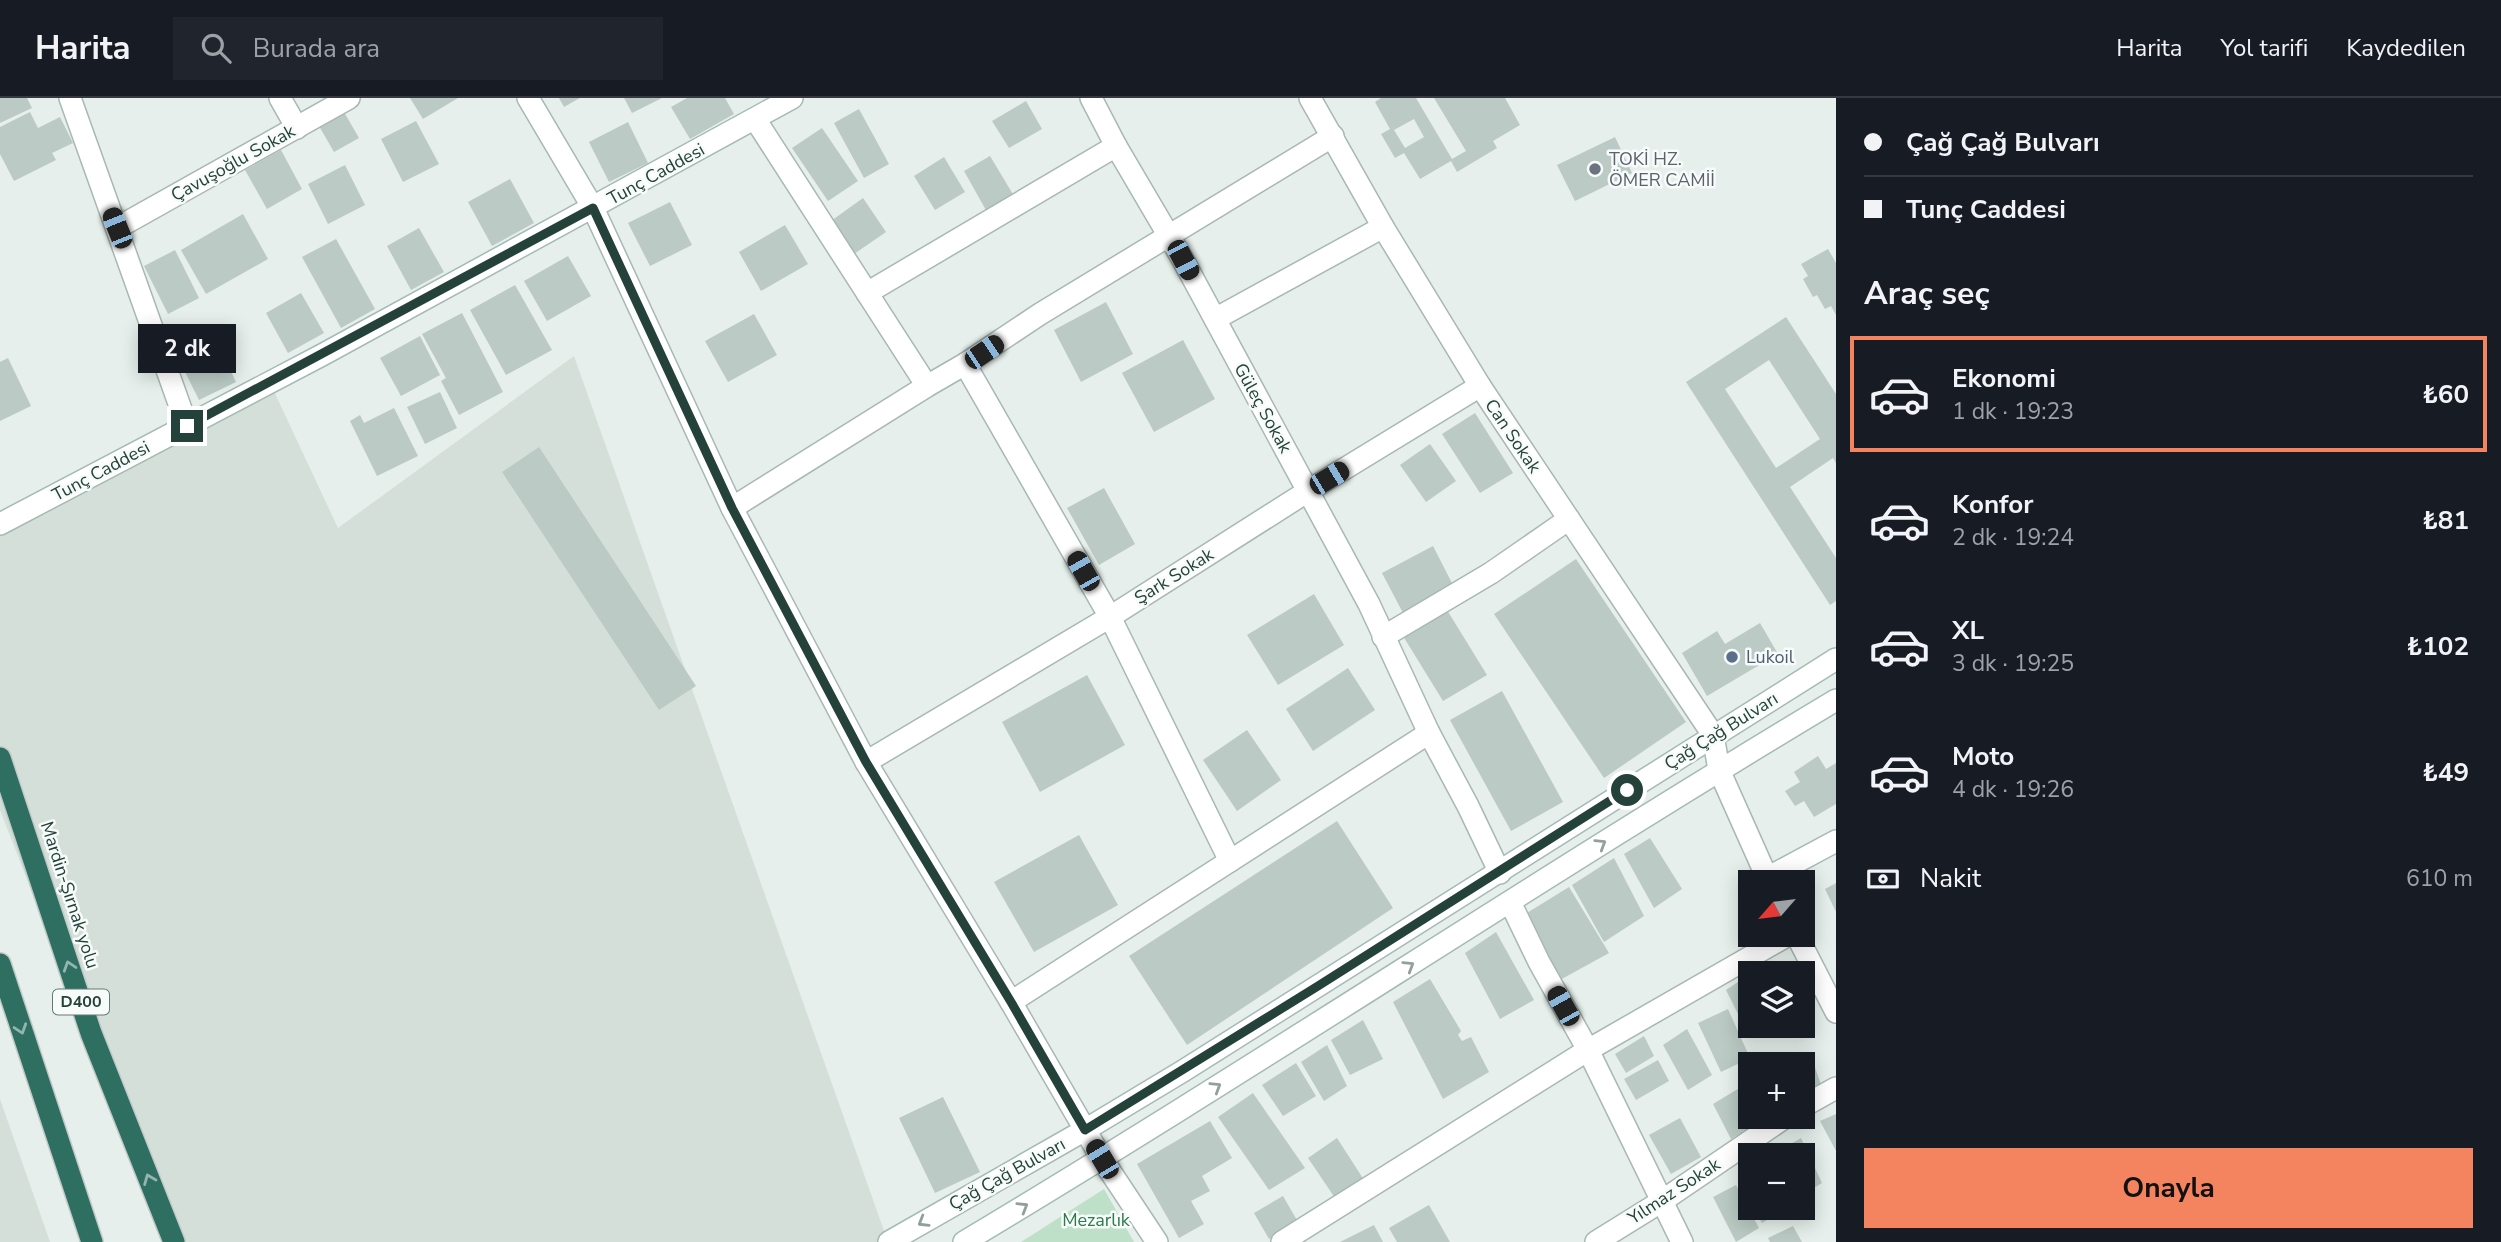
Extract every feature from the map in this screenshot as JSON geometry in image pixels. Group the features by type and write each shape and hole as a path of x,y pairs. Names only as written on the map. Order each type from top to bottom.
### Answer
{"highway":[{"name":"Mardin-Şırnak yolu","path":"0,758 91,1033 174,1242"},
{"path":"0,964 92,1242"}],"street":[{"path":"70,98 187,426"},
{"path":"280,98 297,128"},
{"name":"Çavuşoğlu Sokak","path":"117,228 349,98"},
{"path":"528,98 593,208 732,508 866,762 1102,1159 1157,1242"},
{"name":"Tunç Caddesi","path":"0,524 593,208 792,98"},
{"name":"Güleç Sokak","path":"1091,98 1370,604 1429,733 1500,873"},
{"name":"Can Sokak","path":"1310,98 1383,227 1480,386 1713,736 1720,770 1764,870"},
{"path":"755,119 927,386"},
{"path":"732,508 965,364 1040,314 1333,136"},
{"path":"867,293 1116,146"},
{"path":"1215,320 1383,227"},
{"path":"965,364 1110,617 1230,861"},
{"name":"Şark Sokak","path":"866,762 1110,617 1480,386"},
{"path":"1383,637 1491,573 1569,519"},
{"name":"Çağ Çağ Bulvarı","path":"889,1242 1085,1130 1500,873 1836,659"},
{"name":"Çağ Çağ Bulvarı","path":"964,1242 1102,1159 1720,770 1836,700"},
{"path":"1011,1002 1429,733"},
{"path":"1785,870 1836,841"},
{"path":"1510,902 1539,962 1588,1050 1682,1242"},
{"path":"1282,1242 1588,1050 1767,947"},
{"path":"1803,947 1836,1012"},
{"path":"1815,1100 1836,1088"},
{"name":"Yılmaz Sokak","path":"1596,1242 1768,1129"}],"shaded area":[{"path":"574,356 888,1242 168,1242 0,810 0,522 271,385 338,528"},
{"path":"0,1099 50,1242 0,1242"}],"green space":[{"name":"Mezarlık","path":"1104,1189 1134,1242 1021,1242"}],"building":[{"path":"0,98 27,98 32,108 0,123"},
{"path":"410,98 458,98 423,119"},
{"path":"559,98 580,98 564,107"},
{"path":"624,98 662,98 632,113"},
{"path":"687,98 725,98 734,114 690,139 671,107"},
{"path":"1381,98 1416,98 1452,159 1466,151 1434,98 1505,98 1520,125 1493,141 1497,148 1457,172 1451,161 1420,179 1404,153 1395,158 1381,134 1390,129 1375,102","holes":["1414,119 1424,137 1405,148 1394,130"]},
{"path":"1026,101 1042,129 1009,148 992,121"},
{"path":"859,109 889,164 864,178 834,123"},
{"path":"30,112 38,128 60,117 73,143 52,153 56,160 14,181 0,154 0,127"},
{"path":"344,112 359,138 334,152 319,126"},
{"path":"416,121 439,164 403,182 381,139"},
{"path":"628,122 648,163 609,182 589,142"},
{"path":"822,128 858,181 828,201 792,148"},
{"name":"TOKİ HZ. ÖMER CAMİİ","path":"1615,137 1632,173 1575,201 1557,165"},
{"path":"281,150 302,189 267,209 245,170"},
{"path":"990,156 1014,196 987,212 964,171"},
{"path":"944,157 965,192 935,210 914,176"},
{"path":"345,165 365,205 328,224 308,184"},
{"path":"510,179 534,223 492,246 468,202"},
{"path":"863,198 886,232 854,254 831,221"},
{"path":"670,202 692,245 650,266 628,223"},
{"path":"243,214 268,259 206,294 181,250"},
{"path":"785,225 808,264 761,291 739,252"},
{"path":"419,228 444,272 411,290 387,246"},
{"path":"336,239 375,309 341,328 302,257"},
{"path":"1828,249 1836,263 1836,315 1831,306 1825,309 1817,295 1813,297 1803,279 1808,276 1801,264"},
{"path":"175,250 199,298 168,314 144,266"},
{"path":"568,256 591,296 547,321 524,281"},
{"path":"515,285 552,350 506,375 470,310"},
{"path":"301,293 324,333 288,353 266,313"},
{"path":"1106,302 1133,354 1081,382 1054,330"},
{"path":"462,313 503,392 459,415 441,381 446,378 422,334"},
{"path":"754,314 777,355 728,382 705,341"},
{"path":"1786,317 1836,394 1836,463 1833,458 1790,487 1836,558 1836,601 1830,605 1686,382","holes":["1769,360 1820,439 1776,468 1725,389"]},
{"path":"420,336 440,375 401,396 380,358"},
{"path":"215,338 236,382 199,400 177,356"},
{"path":"1183,340 1215,399 1154,432 1122,373"},
{"path":"8,358 31,406 0,421 0,362"},
{"path":"440,392 457,428 425,444 407,407"},
{"path":"394,408 418,456 377,476 350,421 360,415 364,423"},
{"path":"1475,413 1513,473 1480,493 1442,434"},
{"path":"1430,444 1456,481 1426,502 1400,465"},
{"path":"539,447 696,686 659,710 502,472"},
{"path":"1104,488 1135,544 1099,565 1067,508"},
{"path":"1433,546 1454,587 1403,613 1382,573"},
{"path":"1576,559 1686,722 1604,778 1494,614"},
{"path":"1314,594 1344,645 1278,685 1247,635"},
{"path":"1447,610 1487,675 1443,701 1403,636"},
{"path":"1760,623 1778,654 1707,696 1682,653 1717,631 1725,644"},
{"path":"1348,668 1375,710 1313,751 1286,709"},
{"path":"1087,675 1125,745 1040,792 1002,722"},
{"path":"1502,691 1563,802 1511,831 1450,720"},
{"path":"1247,730 1281,780 1237,811 1203,760"},
{"path":"1818,756 1826,769 1836,763 1836,804 1814,817 1804,801 1795,806 1785,791 1800,782 1794,772"},
{"path":"1337,821 1393,908 1187,1045 1129,956"},
{"path":"1079,835 1118,905 1034,952 994,882"},
{"path":"1650,838 1682,889 1654,908 1624,854"},
{"path":"1614,858 1644,916 1604,942 1572,885"},
{"path":"1836,883 1836,912 1825,889"},
{"path":"1569,887 1609,953 1560,980 1522,916"},
{"path":"1496,932 1534,1000 1500,1019 1465,953"},
{"path":"1430,979 1461,1031 1458,1035 1462,1041 1471,1037 1489,1072 1443,1099 1393,1002"},
{"path":"1738,982 1738,1014 1726,990"},
{"path":"1728,1009 1738,1031 1738,1038 1741,1038 1747,1052 1738,1052 1738,1064 1721,1072 1698,1023"},
{"path":"1363,1020 1383,1059 1350,1075 1331,1040"},
{"path":"1687,1029 1712,1075 1688,1090 1663,1045"},
{"path":"1644,1036 1654,1056 1626,1073 1615,1054"},
{"path":"1327,1045 1347,1086 1324,1101 1301,1062"},
{"path":"1658,1060 1669,1081 1636,1100 1624,1079"},
{"path":"1296,1063 1316,1096 1283,1116 1262,1085"},
{"path":"1815,1068 1822,1087 1815,1091"},
{"path":"1738,1089 1738,1129 1748,1129 1731,1139 1713,1104"},
{"path":"1253,1093 1305,1168 1269,1190 1218,1117"},
{"path":"943,1097 980,1172 935,1193 899,1118"},
{"path":"1836,1114 1836,1151 1820,1121"},
{"path":"1680,1118 1701,1157 1671,1174 1649,1135"},
{"path":"1210,1121 1232,1158 1202,1176 1210,1191 1191,1201 1204,1224 1179,1238 1137,1164"},
{"path":"1337,1138 1364,1180 1335,1198 1308,1158"},
{"path":"1815,1168 1822,1183 1815,1187"},
{"path":"1736,1185 1738,1220 1755,1220 1759,1228 1736,1242 1713,1197"},
{"path":"1283,1196 1298,1222 1269,1239 1254,1213"},
{"path":"1429,1205 1450,1242 1397,1242 1389,1228"},
{"path":"1374,1225 1383,1242 1340,1242"},
{"path":"1793,1226 1802,1242 1770,1242 1768,1238"}],"place":[{"name":"TOKİ HZ. ÖMER CAMİİ","path":"1595,169"},
{"name":"Lukoil","path":"1732,657"}],"route":[{"path":"187,426 593,208 732,508 866,762 1085,1130 1500,873 1627,790"}]}
